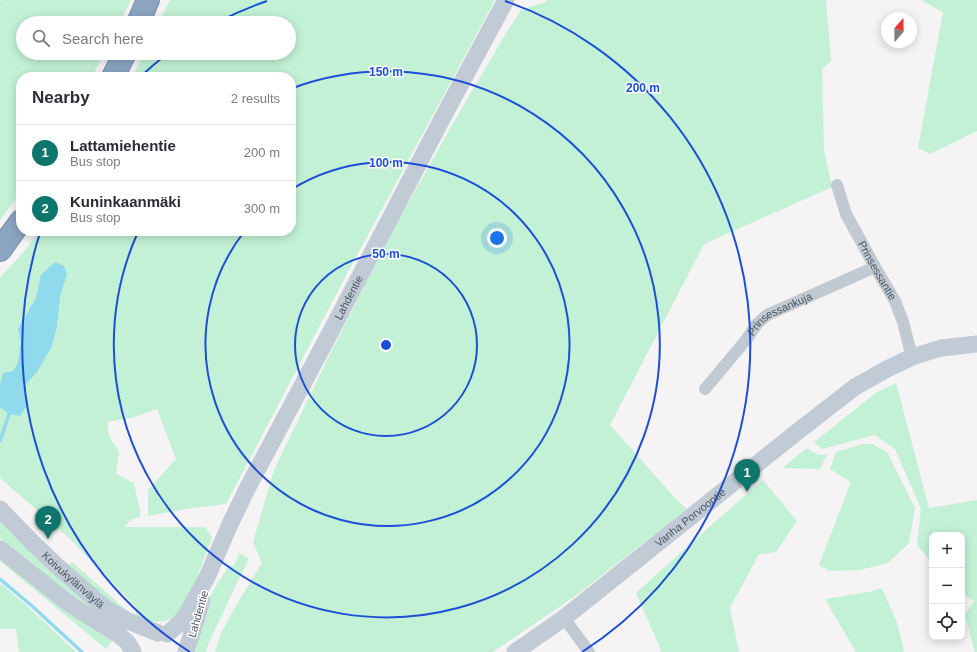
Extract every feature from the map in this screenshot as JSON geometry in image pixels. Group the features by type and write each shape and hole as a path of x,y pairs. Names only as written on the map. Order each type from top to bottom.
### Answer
{"highway":[{"path":"141,16 148,0"},
{"path":"116,72 122,60"}],"main road":[{"name":"Lahdentie","path":"135,652 148,636 163,634 179,624 186,615 208,575 248,487 506,0"},
{"name":"Vanha Porvoontie","path":"515,652 564,618 796,432 855,387 912,357 941,348 977,344"},
{"name":"Koivukylänväylä","path":"0,509 51,561 105,608 128,621 176,638 186,652"},
{"name":"Koivukylänväylä","path":"0,549 71,605 119,635 135,652"},
{"name":"Lahdentie","path":"186,652 204,596 208,575"}],"street":[{"name":"Prinsessantie","path":"837,185 846,214 895,301 903,322 912,357"},
{"name":"Prinsessankuja","path":"705,389 746,340 757,324 768,316 875,267"},
{"path":"564,618 589,652"}],"green space":[{"path":"1,0 131,0 123,16 16,16 16,60 100,60 94,72 16,72 16,199 0,220"},
{"path":"170,0 495,0 350,268 226,504 148,516 148,490 176,459 157,409 132,418 107,422 109,436 119,452 116,474 134,483 141,516 129,521 125,527 200,527 206,528 212,537 186,606 176,617 170,620 156,621 142,619 135,616 137,608 68,537 0,478 0,278 28,247 36,236 296,236 296,72 134,72 140,60 296,60 296,16 162,16"},
{"path":"547,0 826,0 831,61 822,69 824,150 832,187 704,244 610,425 675,498 687,509 578,594 493,652 215,652 221,633 231,614 262,563 253,542 274,470 330,354 391,234 452,125 521,10"},
{"path":"921,0 977,0 977,131 930,154 918,148 943,12"},
{"path":"896,383 929,508 977,500 977,652 975,652 965,615 974,601 965,595 965,532 929,532 929,559 917,545 921,509 895,449 875,435 822,449 814,442 877,392"},
{"path":"862,444 872,444 887,452 915,508 909,543 888,563 859,570 829,571 819,565 851,482 830,469 836,452"},
{"path":"807,448 817,454 827,455 820,469 782,468"},
{"path":"763,480 797,521 776,552 759,554 730,608 739,652 661,652 636,593"},
{"path":"0,521 90,602 104,620 12,550 0,538"},
{"path":"239,553 249,558 209,642 206,652 196,652 199,633 209,598 229,565 234,566"},
{"path":"0,555 115,636 106,649 0,561"},
{"path":"72,562 126,611 115,608 68,566"},
{"path":"0,583 76,652 19,652 16,629 0,629"},
{"path":"882,588 897,623 904,651 856,652 825,599 869,592"}],"water":[{"path":"55,262 64,266 67,274 60,296 57,327 51,348 37,372 25,385 27,406 20,416 9,414 0,407 0,385 3,373 13,371 18,363 21,342 18,329 36,298 41,275"}],"waterway":[{"path":"0,441 9,414"},
{"path":"0,579 82,652"}],"place":[{"name":"Lattamiehentie","path":"747,492"},
{"name":"Kuninkaanmäki","path":"48,539"}]}
